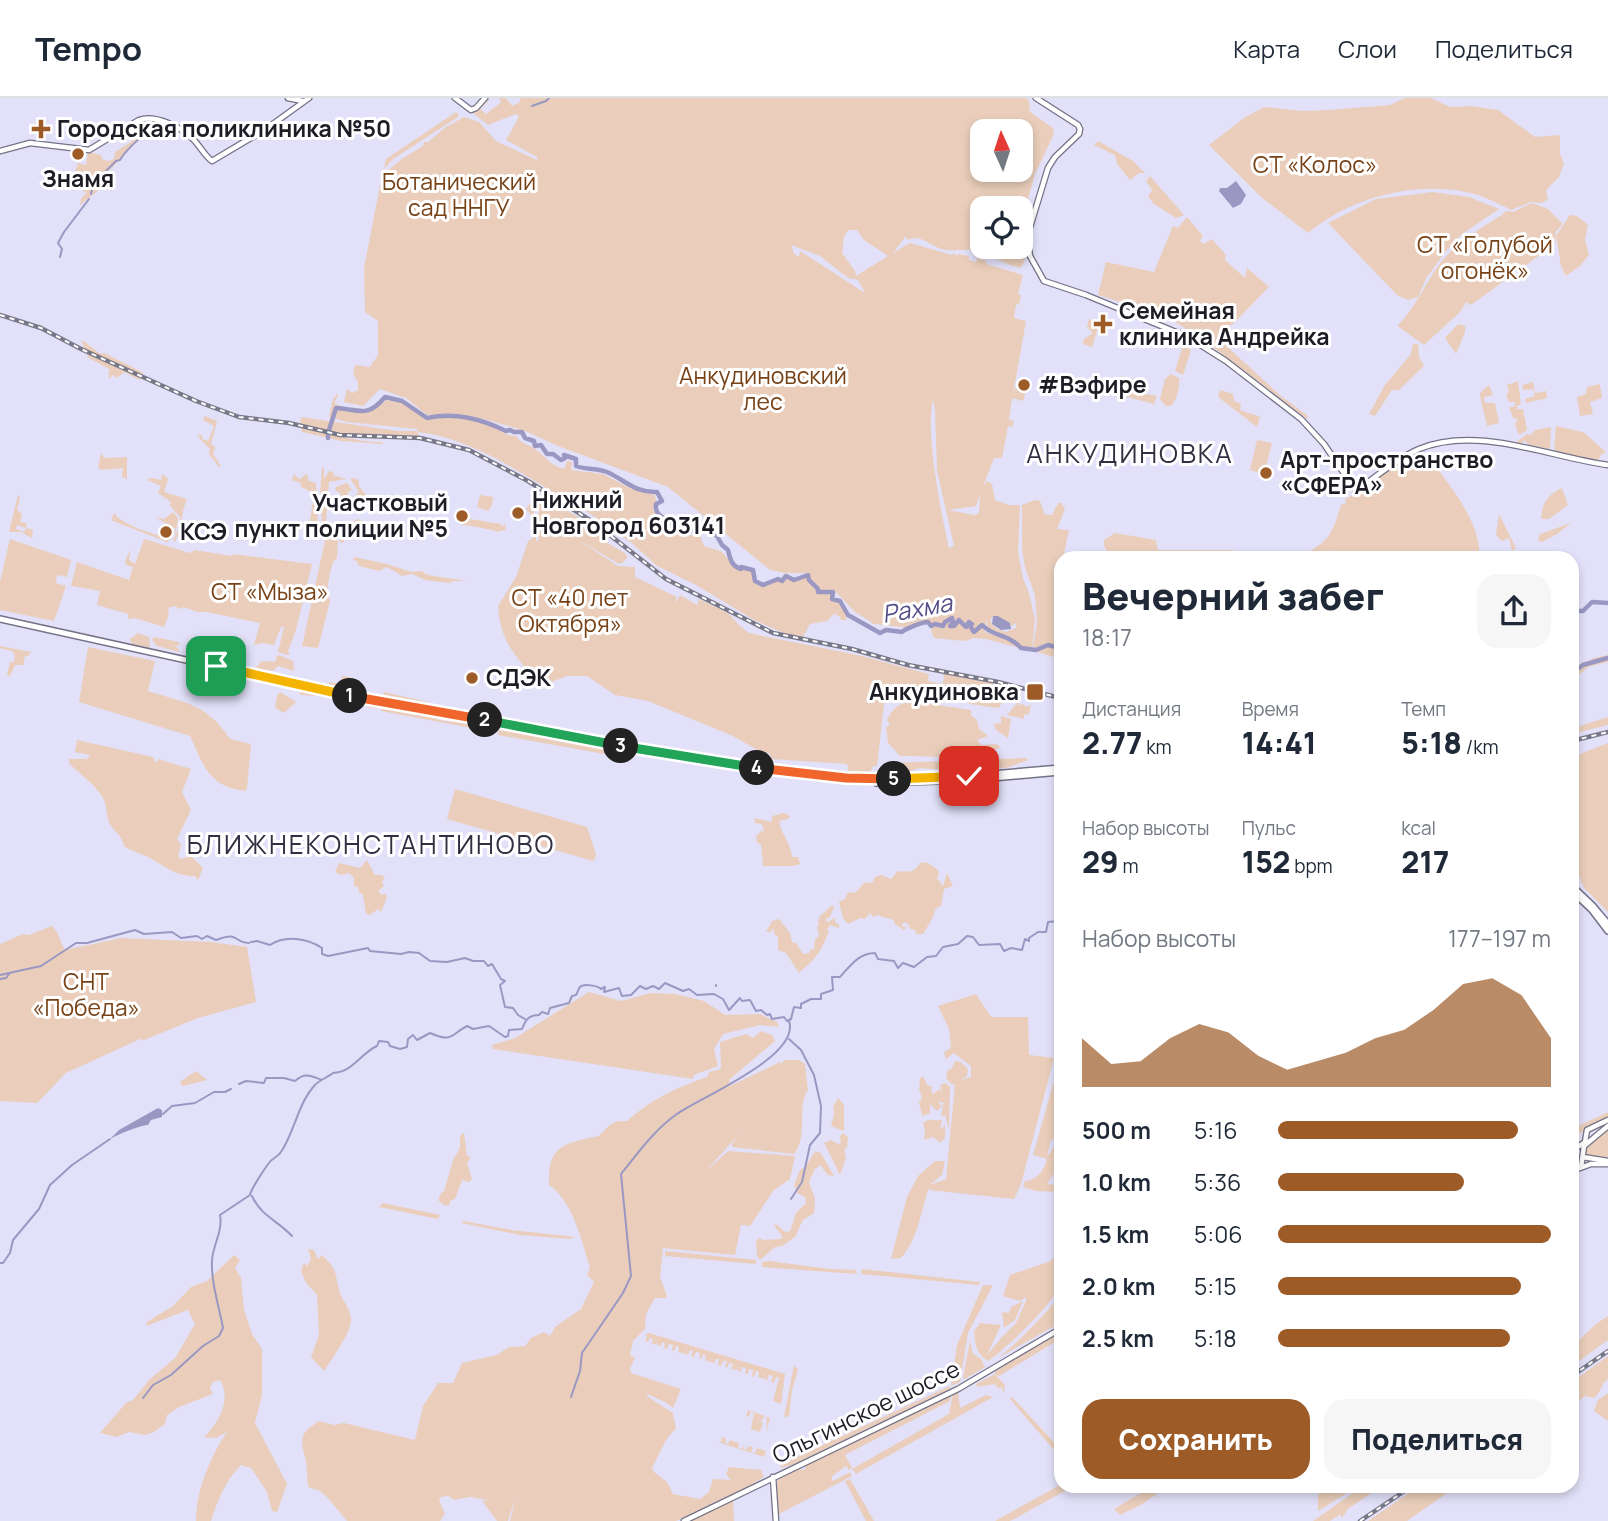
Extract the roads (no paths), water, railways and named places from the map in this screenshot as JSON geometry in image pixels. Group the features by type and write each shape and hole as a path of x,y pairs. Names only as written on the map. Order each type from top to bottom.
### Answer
{"main road":[{"path":"289,98 306,99"},
{"path":"289,98 295,108"},
{"path":"455,98 471,110 485,98"},
{"path":"1035,98 1078,125 1080,129 1079,134 1055,157 1045,173 1027,237 1030,256 1040,275 1049,284 1166,328 1210,350 1301,419 1324,444 1356,491 1418,450 1469,441 1551,453 1574,461 1608,465"},
{"path":"0,151 30,143 89,150 146,118 157,119 184,131 212,161 266,129 306,99"},
{"path":"1349,482 1358,486 1371,481"},
{"path":"0,621 379,704 806,777 887,783 970,780 1054,771"},
{"path":"755,769 846,778 908,779 1054,770"},
{"path":"1579,894 1608,924"},
{"path":"1579,896 1608,931"},
{"path":"1592,1138 1586,1131 1608,1120"},
{"path":"1579,1147 1608,1126"},
{"path":"1591,1129 1595,1132 1584,1146 1581,1167 1608,1162"},
{"path":"1579,1155 1608,1162"},
{"name":"Ольгинское шоссе","path":"684,1521 961,1387 1054,1333"},
{"path":"773,1479 776,1521"}],"water":[{"path":"1236,181 1246,195 1241,204 1233,208 1219,191"},
{"path":"993,616 1010,623 1011,629 1001,630 992,624"},
{"path":"158,1108 162,1110 162,1117 110,1139 119,1130"}],"waterway":[{"path":"532,106 549,98"},
{"path":"91,194 93,184 152,126"},
{"path":"60,257 62,249 58,243 89,199"},
{"name":"Рахма","path":"329,430 336,408 367,410 379,404 385,397 402,401 427,418 468,418 506,431 522,432 525,438 534,441 535,446 541,445 547,454 553,454 561,460 565,458 564,455 576,459 576,466 603,471 636,488 657,492 662,501 656,504 657,512 669,522 669,527 692,531 697,525 717,536 728,550 733,564 741,569 753,570 755,581 763,585 778,579 782,581 786,576 794,580 808,575 818,592 833,592 832,599 840,601 848,615 880,633 886,630 902,632 928,622 931,626 943,626 952,618 950,626 954,626 959,620 966,627 969,622 974,632 982,625 1021,648 1036,650 1048,645 1054,646"},
{"name":"Рахма","path":"1579,611 1583,611 1592,602 1608,603"},
{"path":"1579,668 1608,658"},
{"path":"143,1398 153,1385 171,1375 203,1346 219,1336 223,1328 212,1269 220,1215 250,1195 270,1161 281,1152 304,1100 315,1085 333,1073 351,1066 377,1046 379,1041 388,1042 390,1046 400,1049 407,1047 408,1039 413,1035 417,1040 430,1033 447,1038 467,1026 473,1029 489,1026 505,1037 508,1036 509,1030 522,1029 530,1017 542,1012 548,1014 550,1008 569,1003 572,996 585,985 601,989 605,987 604,992 619,988 622,996 631,995 640,986 659,989 665,983 683,991 689,989 697,995 714,994 723,999 729,1010 740,998 742,1001 750,1000 756,1011 770,1014 772,1019 784,1017 787,1021 791,1019 794,1007 801,1008 801,1004 811,999 821,999 821,994 833,990 832,977 840,977 864,955 875,953 878,959 894,961 898,968 903,963 914,967 927,957 936,956 943,947 958,944 967,936 973,937 979,945 1000,944 1004,951 1011,948 1022,950 1025,939 1029,941 1029,938 1038,932 1046,932 1048,922 1054,922"},
{"path":"0,975 41,966 76,943 87,943 135,930 144,934 172,932 181,938 197,936 202,939 207,936 216,940 233,937 249,943"},
{"path":"251,942 270,945 282,940 303,940 322,948 322,954 328,956 368,948 370,951 419,953 430,961 447,962 465,958 484,961 488,966 492,964 505,981 500,985 505,1007 513,1008 525,1019"},
{"path":"0,979 9,974"},
{"path":"571,1397 580,1371 582,1353 623,1293 631,1276 621,1174 669,1120 746,1074 780,1048 789,1034 789,1021"},
{"path":"789,1039 801,1050 814,1075 821,1106 820,1133 810,1145 802,1182 791,1199"},
{"path":"239,1084 246,1081 264,1083 266,1078 295,1081 305,1076 322,1080"},
{"path":"163,1114 172,1106 195,1103 214,1092 231,1089"},
{"path":"0,1263 3,1263 10,1253 13,1240 39,1209 50,1185 72,1165 110,1139"},
{"path":"252,1196 265,1213 292,1236"}],"railway":[{"path":"0,315 41,328 196,401 239,417 289,423 340,435 420,438 469,450 528,481 593,522 666,579 773,633 1054,696"},
{"path":"1579,739 1608,732"},
{"path":"1579,1371 1608,1351"},
{"path":"1360,1521 1402,1493"}],"place":[{"name":"Городская поликлиника №50","path":"41,129"},
{"name":"Знамя","path":"78,154"},
{"name":"Семейная клиника Андрейка","path":"1103,324"},
{"name":"#Вэфире","path":"1024,385"},
{"name":"Арт-пространство «СФЕРА»","path":"1266,473"},
{"name":"Нижний Новгород 603141","path":"518,513"},
{"name":"Участковый пункт полиции №5","path":"462,516"},
{"name":"КСЭ","path":"166,532"},
{"name":"СДЭК","path":"472,678"},
{"name":"Анкудиновка","path":"1035,692"}],"district":[{"name":"АНКУДИНОВКА","path":"1130,454"},
{"name":"БЛИЖНЕКОНСТАНТИНОВО","path":"371,845"}],"park label":[{"name":"СТ «Колос»","path":"1315,165"},
{"name":"Ботанический сад ННГУ","path":"459,195"},
{"name":"СТ «Голубой огонёк»","path":"1485,258"},
{"name":"Анкудиновский лес","path":"763,389"},
{"name":"СТ «Мыза»","path":"270,592"},
{"name":"СТ «40 лет Октября»","path":"570,611"},
{"name":"СНТ «Победа»","path":"86,995"}]}
